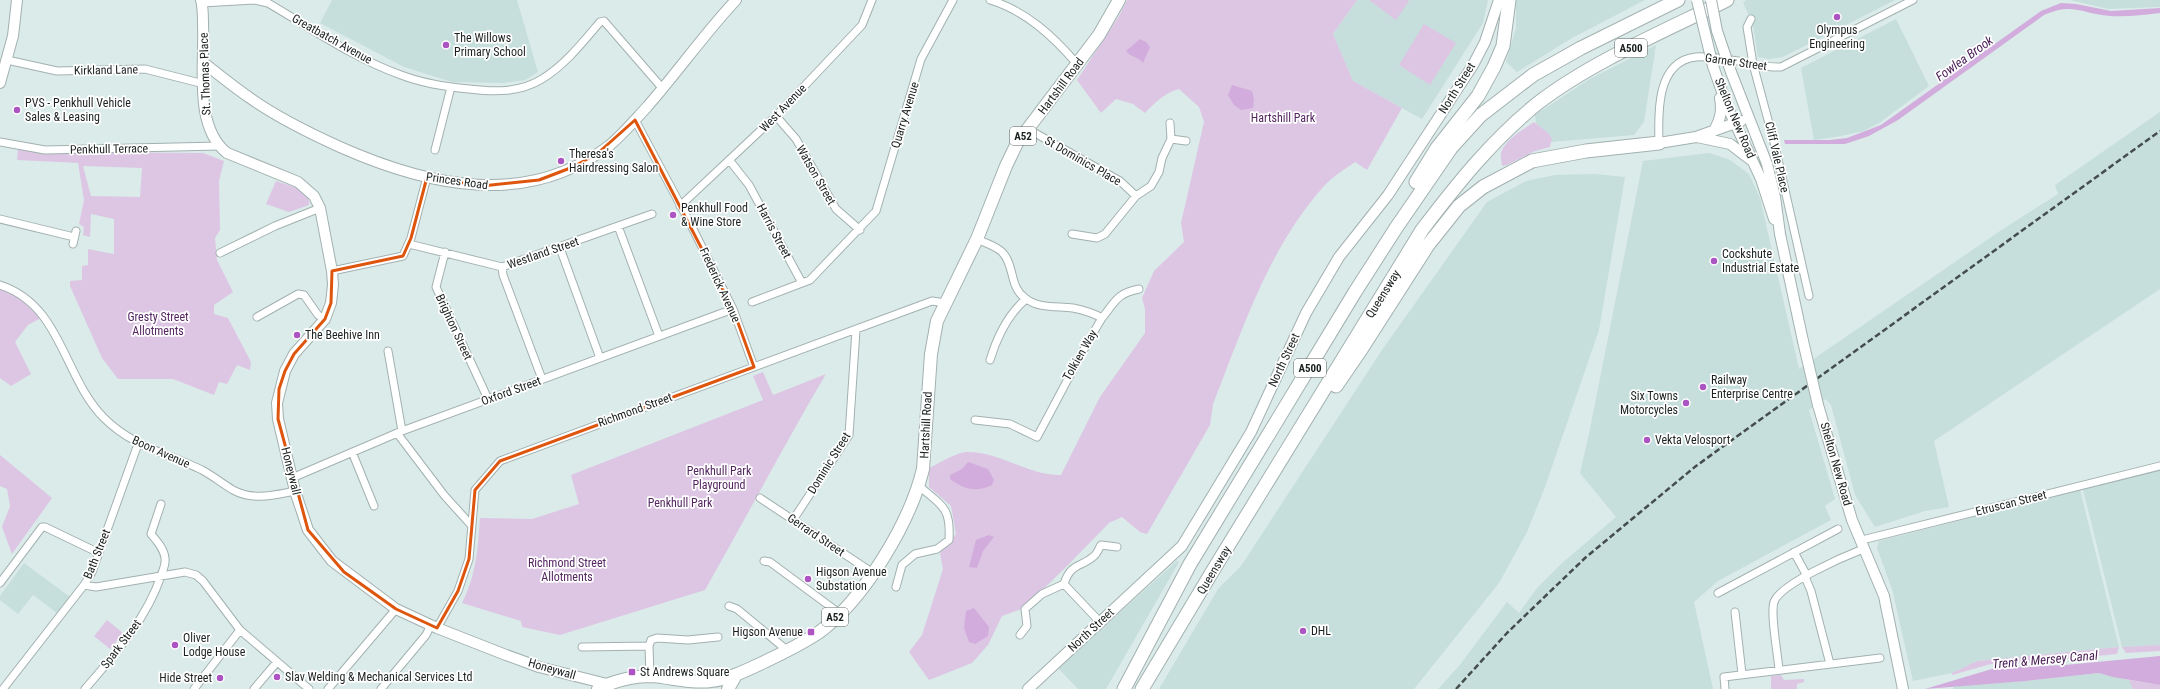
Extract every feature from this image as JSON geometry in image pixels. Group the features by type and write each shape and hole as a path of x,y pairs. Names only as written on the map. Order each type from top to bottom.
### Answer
{"highway":[{"path":"1355,292 1413,187 1437,148 1478,96 1494,67 1503,46 1509,0"},
{"name":"Queensway","path":"1124,689 1190,564 1355,292 1435,169 1481,115 1533,75 1581,48 1678,0"},
{"name":"Queensway","path":"1142,689 1422,230 1462,178 1497,140 1539,102 1592,68 1727,0"},
{"path":"1262,491 1362,348 1428,245 1460,206 1483,187 1532,161 1586,151 1659,143"},
{"path":"1115,689 1156,614 1190,564"},
{"path":"1148,689 1212,572"}],"main road":[{"name":"Hartshill Road","path":"602,687 650,676 701,682 718,680 736,675 788,650 819,632 839,613 872,573 900,528 919,486 926,450 934,332 945,303 977,239 1012,154 1028,129 1099,35 1119,0"},
{"path":"728,689 736,675"},
{"name":"A52","path":"701,682 711,689"}],"street":[{"path":"0,83 2,70 7,60 17,0"},
{"name":"Greatbatch Avenue","path":"201,2 254,0 268,2 351,53 401,76 451,87 504,92 527,86 542,79 559,65 600,22 604,21 662,89"},
{"name":"Princes Road","path":"204,63 250,99 314,136 364,158 427,178 482,186 511,185 544,178 573,167 598,153 621,135 662,89 736,0"},
{"name":"West Avenue","path":"680,206 710,177 730,161 776,116 862,25 866,20 872,0"},
{"name":"Quarry Avenue","path":"860,230 876,211 921,59 953,0"},
{"path":"990,0 1004,4 1036,23 1061,46 1077,64"},
{"name":"North Street","path":"1028,689 1099,621 1182,546 1251,432 1306,313 1339,257 1388,195 1473,65 1485,42 1499,0"},
{"name":"Shelton New Road","path":"1697,0 1717,82 1734,123 1754,163 1780,234"},
{"name":"Shelton New Road","path":"1711,0 1717,31 1748,118 1767,164 1776,197 1780,234 1818,405 1852,520 1884,596 1903,687"},
{"name":"Garner Street","path":"1659,143 1658,123 1663,84 1672,68 1686,60 1695,57 1780,67 1913,0"},
{"name":"St. Thomas Place","path":"201,2 204,63 204,105 209,128 219,146"},
{"name":"Cliff Vale Place","path":"1751,19 1747,27 1753,64 1775,146 1809,296"},
{"name":"Kirkland Lane","path":"7,60 57,71 145,69 204,84"},
{"path":"1715,129 1722,108 1717,82"},
{"path":"435,150 451,87"},
{"name":"Watson Street","path":"776,116 796,139 836,209 860,230"},
{"path":"1659,143 1696,137 1748,118"},
{"name":"Frederick Avenue","path":"635,120 733,309 754,367"},
{"path":"1072,234 1097,238 1105,234 1136,196 1146,191 1156,179 1171,139 1170,123"},
{"name":"St Dominics Place","path":"1028,129 1120,181 1136,196"},
{"path":"1696,137 1730,144 1754,163"},
{"path":"1171,139 1186,141"},
{"name":"Penkhull Terrace","path":"0,142 45,150 219,146"},
{"name":"Honeywall","path":"219,146 237,158 303,185 314,196 320,208 332,271 331,303 325,319 294,354 285,371 279,389 278,419 295,491 308,530 332,561 396,609 434,627 539,667 602,687"},
{"name":"Harris Street","path":"730,161 749,185 802,283"},
{"path":"332,271 395,259 403,256 409,244 427,178"},
{"path":"220,253 275,226 320,208"},
{"name":"Westland Street","path":"409,244 502,267 560,248 652,214"},
{"path":"0,219 74,237"},
{"path":"618,226 659,336"},
{"path":"752,302 810,280 860,230"},
{"path":"977,239 1001,251 1008,260 1012,271 1014,285 1026,299 1016,308 1003,327 990,360"},
{"path":"560,248 600,358"},
{"name":"Brighton Street","path":"445,252 436,287 488,399"},
{"path":"502,267 503,275 542,380"},
{"name":"Boon Avenue","path":"0,285 21,294 42,312 94,406 116,429 138,444 202,470 242,494 267,496 295,491"},
{"path":"1102,318 1119,296 1127,291 1139,289"},
{"path":"257,316 298,294 304,295 318,315 325,319"},
{"name":"Tolkien Way","path":"975,420 1010,424 1037,437 1064,383 1083,354 1102,318 1091,312 1072,308 1048,307 1026,299"},
{"name":"Richmond Street","path":"381,689 417,645 434,627 463,579 469,559 470,526 475,490 500,461 932,301 945,303"},
{"name":"Oxford Street","path":"292,478 400,432 733,309"},
{"name":"Dominic Street","path":"793,520 849,435 856,330"},
{"path":"388,351 400,432 440,489 470,526"},
{"name":"Bath Street","path":"3,689 84,585 99,553 138,444"},
{"path":"352,452 374,506"},
{"name":"Etruscan Street","path":"1779,670 1774,602 1786,588 1862,544 2160,466"},
{"path":"896,587 902,565 915,554 937,549 949,540 950,522 945,508 919,486"},
{"name":"Gerrard Street","path":"760,498 872,573"},
{"name":"Spark Street","path":"85,689 133,632 157,589 165,557 161,547 151,534 161,504"},
{"path":"0,583 42,527 45,527 99,553"},
{"path":"1718,593 1838,529"},
{"path":"1020,635 1027,626 1025,609 1042,594 1064,584 1067,576 1077,564 1094,556 1101,545 1117,547"},
{"path":"1794,552 1806,576 1811,591 1830,664"},
{"path":"764,561 770,562 839,613"},
{"path":"84,585 96,587 185,572 200,578 240,630 309,689"},
{"path":"1064,584 1099,621"},
{"path":"729,606 737,609 788,650"},
{"path":"328,689 396,609"},
{"path":"1735,612 1742,674"},
{"path":"194,689 240,630"},
{"path":"697,631 698,639"},
{"path":"650,676 649,646 651,640 657,638 688,640 718,637"},
{"path":"582,647 649,646"},
{"path":"1725,689 1724,676 1880,658"},
{"path":"254,689 277,662"}],"highlighted area":[{"path":"635,120 733,309 754,367 500,461 475,490 469,559 458,591 437,628 396,609 344,572 308,530 278,419 279,389 285,371 294,354 325,319 331,303 332,271 403,256 411,238 427,177 482,186 539,180 573,167 598,153"}],"shaded area":[{"name":"The Willows Primary School","path":"332,0 517,0 538,72 525,80 503,83 452,82 404,67 320,23"},
{"path":"1357,0 1488,0 1483,23 1422,119 1353,81 1333,34"},
{"path":"1516,0 1645,0 1572,38 1517,72 1506,62 1516,28"},
{"path":"1747,0 1895,0 1783,57 1769,59 1758,57 1753,26 1743,2"},
{"path":"2070,0 2160,0 2160,7 2108,9"},
{"path":"2061,3 2076,4 2111,11 2160,8 2160,13 2135,16 2110,16 2070,9 2054,11 2044,15 1898,120 1869,136 1845,144 1785,144 1784,140 1830,140 1847,138 1881,125 2041,11"},
{"path":"1896,19 1929,86 1879,123 1864,131 1814,140 1801,68"},
{"path":"1140,39 1146,42 1150,47 1143,63 1126,51"},
{"path":"1656,45 1644,122 1634,135 1539,143 1535,115 1588,80"},
{"path":"1232,85 1252,91 1254,99 1253,108 1241,110 1234,105 1228,95"},
{"path":"2160,112 2160,289 1934,441 1949,507 1925,511 1875,527 1855,495 1831,405 1826,399 1809,410 1835,499 1825,506 1831,520 1718,581 1694,602 1713,689 1438,689 1459,666 1507,602 1519,613 1537,588 1561,564 1616,517 1580,473 1643,161 1710,153 1730,160 1749,174 1760,198 1799,369 2000,231 2058,194 2055,185"},
{"path":"1595,174 1625,177 1599,330 1545,487 1527,532 1499,583 1414,689 1159,689 1218,589 1241,566 1382,350 1487,202 1526,181 1555,175"},
{"path":"968,462 988,469 994,480 992,485 980,489 970,489 950,479 950,475 962,469"},
{"path":"2160,470 2160,645 2122,647 2083,489"},
{"path":"2080,490 2119,647 1977,661 1952,673 1913,681 1892,589 1877,548 1879,541"},
{"path":"989,535 994,537 983,551 977,568 969,567 976,540"},
{"path":"1177,561 1179,562 1106,689 1078,689 1058,668"},
{"path":"24,563 70,597 57,613 33,595 18,614 0,600 0,596"},
{"path":"974,608 989,627 988,636 975,644 969,642 964,628 966,611"},
{"path":"2160,656 2160,685 2113,677 2099,673 2026,681 1925,689 1995,668 2065,665"},
{"path":"2099,673 2129,680 2133,689 1953,689 1954,686 2026,681"}],"green space":[{"name":"Hartshill Park","path":"1127,0 1357,0 1333,34 1353,81 1402,108 1367,170 1355,162 1331,179 1304,210 1287,236 1272,263 1247,318 1213,404 1210,425 1147,534 1140,532 1122,517 1109,523 1024,608 1002,616 988,645 972,663 929,680 909,652 922,635 943,569 940,553 956,534 951,506 929,487 929,468 952,456 966,452 991,455 1037,472 1061,475 1100,397 1145,333 1145,309 1142,298 1154,271 1184,242 1181,223 1204,122 1199,107 1179,89 1164,96 1145,113 1133,104 1116,99 1101,113 1077,80 1119,16"},
{"path":"1369,0 1408,0 1409,1 1396,20"},
{"path":"1424,24 1456,43 1430,85 1399,65"},
{"path":"1534,122 1552,138 1550,147 1535,151 1502,166 1501,153 1506,143"},
{"name":"Gresty Street Allotments","path":"18,149 46,152 203,153 224,161 219,181 220,230 215,238 217,260 233,292 214,305 214,314 228,318 251,362 250,370 237,365 227,384 219,382 214,395 173,379 118,379 102,358 70,286 70,281 82,280 82,266 88,265 88,249 114,254 114,219 91,214 90,237 83,235 84,227 79,224 84,200 78,163 17,160","holes":["83,166 142,168 140,197 91,196"]},
{"path":"276,181 302,191 309,200 309,205 289,212 266,204"},
{"path":"0,289 18,297 41,318 28,325 15,342 31,374 11,386 0,378"},
{"path":"763,372 773,395 826,374 705,590 560,635 522,627 521,621 462,603 467,593 473,572 477,551 480,518 532,519 579,504 571,475 763,400 753,376"},
{"path":"0,455 52,498 12,554 2,527 10,506 7,489 0,486"},
{"path":"107,620 123,633 110,649 94,636"},
{"path":"2160,645 2160,651 2126,653 2122,647"},
{"path":"2119,647 2117,654 2047,661 1991,664 1952,675 1952,673 1977,661"},
{"path":"1781,675 1784,680 1804,679 1804,682 1797,684 1797,689 1771,689 1771,676"},
{"path":"2129,680 2160,685 2160,689 2133,689"}],"railway":[{"path":"1456,689 1507,633 1585,558 1696,466 2160,131"}],"place":[{"name":"Olympus Engineering","path":"1837,17"},
{"name":"The Willows Primary School","path":"446,45"},
{"name":"PVS - Penkhull Vehicle Sales & Leasing","path":"17,110"},
{"name":"Theresa's Hairdressing Salon","path":"561,161"},
{"name":"Penkhull Food & Wine Store","path":"673,215"},
{"name":"Cockshute Industrial Estate","path":"1714,261"},
{"name":"The Beehive Inn","path":"297,335"},
{"name":"Railway Enterprise Centre","path":"1703,387"},
{"name":"Six Towns Motorcycles","path":"1686,403"},
{"name":"Vekta Velosport","path":"1647,440"},
{"name":"Higson Avenue Substation","path":"808,579"},
{"name":"DHL","path":"1303,631"},
{"name":"Higson Avenue","path":"811,632"},
{"name":"Oliver Lodge House","path":"175,645"},
{"name":"St Andrews Square","path":"632,672"},
{"name":"Slav Welding & Mechanical Services Ltd","path":"277,677"},
{"name":"Hide Street","path":"220,678"}],"water label":[{"name":"Fowlea Brook","path":"1964,58"},
{"name":"Trent & Mersey Canal","path":"2045,659"}],"park label":[{"name":"Penkhull Park Playground","path":"719,478"},
{"name":"Penkhull Park","path":"680,503"},
{"name":"Richmond Street Allotments","path":"567,570"}]}
